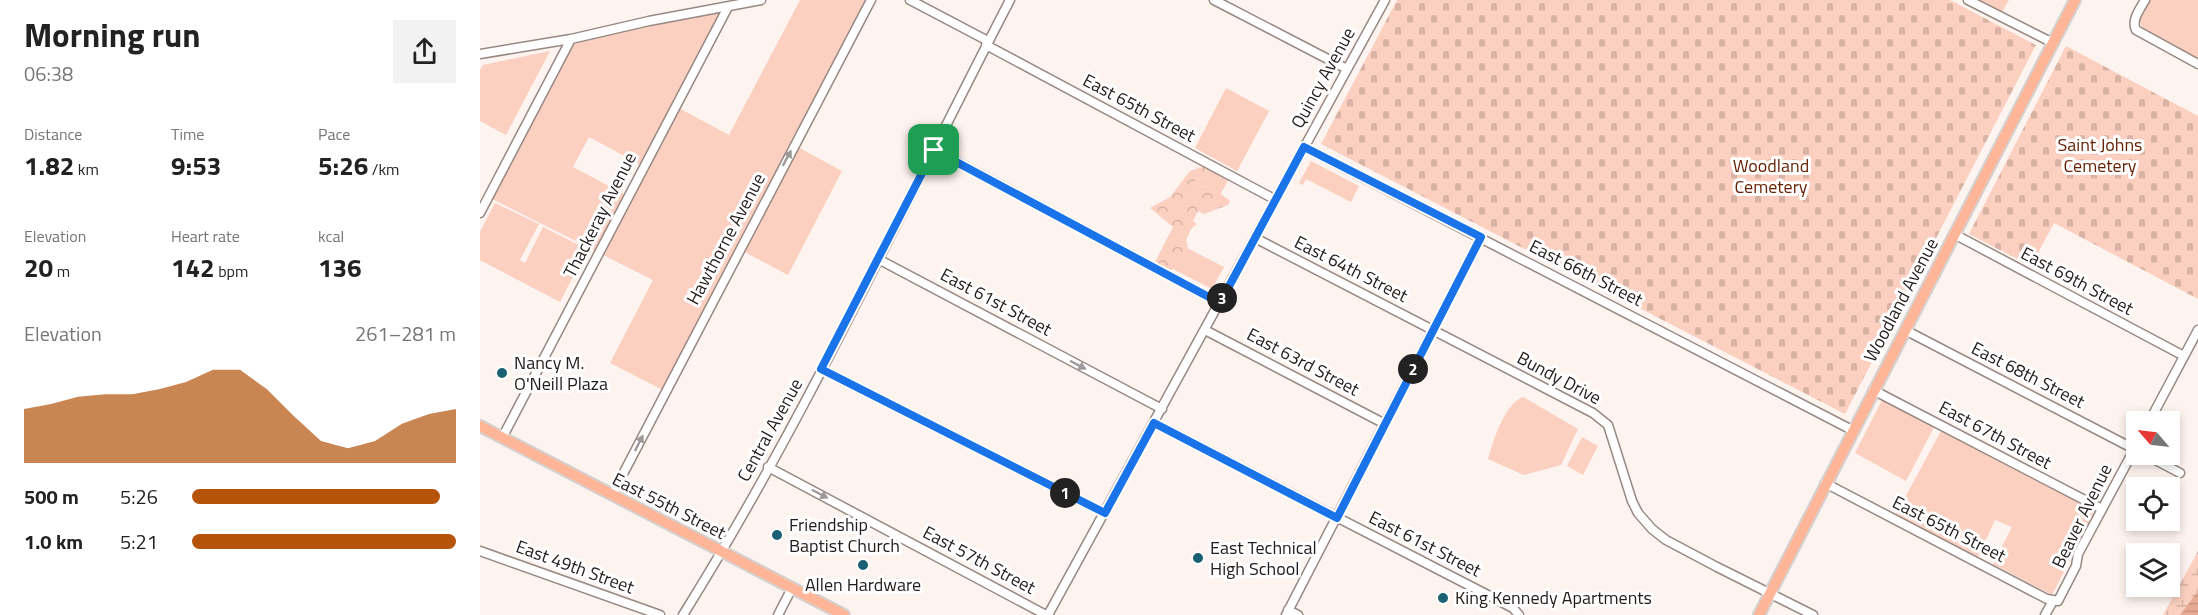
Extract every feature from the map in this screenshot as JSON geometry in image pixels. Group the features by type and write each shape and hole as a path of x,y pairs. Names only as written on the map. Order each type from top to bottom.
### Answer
{"main road":[{"name":"Woodland Avenue","path":"1759,615 2074,0"},
{"name":"East 55th Street","path":"480,426 844,615"}],"street":[{"path":"480,54 571,39 649,21 761,0"},
{"name":"Hawthorne Avenue","path":"612,495 871,0"},
{"name":"East 65th Street","path":"910,0 1276,200"},
{"name":"Central Avenue","path":"683,615 722,552 821,369 1010,0"},
{"path":"1214,0 1347,69"},
{"name":"Quincy Avenue","path":"1047,615 1385,0"},
{"path":"1968,0 2053,43"},
{"path":"2145,0 2135,19 2134,27 2139,33 2198,64"},
{"name":"Thackeray Avenue","path":"502,438 728,7"},
{"path":"480,213 571,39"},
{"name":"East 66th Street","path":"1304,147 1852,430"},
{"path":"934,150 1220,303"},
{"name":"East 69th Street","path":"1954,234 2184,356"},
{"path":"1298,615 1287,613 1481,237"},
{"name":"East 64th Street","path":"1255,238 1433,330"},
{"name":"East 61st Street","path":"878,259 1162,409"},
{"name":"East 63rd Street","path":"1205,330 1385,424"},
{"name":"Bundy Drive","path":"1433,330 1593,413 1608,425 1632,501 1638,513 1652,529 1682,548 1770,594"},
{"name":"East 68th Street","path":"1905,330 2126,443"},
{"path":"2155,411 2198,330"},
{"path":"821,369 1105,513"},
{"name":"East 67th Street","path":"1873,390 2102,509"},
{"name":"East 61st Street","path":"1154,423 1513,608 1519,615"},
{"name":"Beaver Avenue","path":"2045,615 2076,566 2078,554 2126,465"},
{"path":"2165,465 2180,473"},
{"name":"East 57th Street","path":"768,467 1047,615"},
{"name":"East 65th Street","path":"1825,483 2055,601"},
{"name":"East 49th Street","path":"480,551 660,615"},
{"path":"778,615 792,588"},
{"path":"1770,594 1813,615"}],"green space":[{"path":"800,0 871,0 794,145 842,171 788,275 739,249 665,391 610,363 653,280 488,197 571,39 728,7 675,106 729,135","holes":["589,137 643,166 628,196 573,167"]},
{"name":"Woodland Cemetery","path":"1397,0 1950,0 2036,45 1845,414 1321,144"},
{"path":"1979,0 2009,0 2002,12"},
{"path":"2149,0 2198,0 2198,60 2144,31 2139,19"},
{"name":"Saint Johns Cemetery","path":"2066,46 2198,116 2198,299 2054,223 2031,266 1969,234"},
{"path":"550,51 506,135 480,121 480,70 483,65"},
{"path":"1226,88 1269,111 1237,171 1195,148"},
{"path":"1311,161 1359,186 1351,202 1306,179 1303,185 1299,183"},
{"path":"1204,166 1229,179 1220,195 1212,187 1196,186 1195,179 1209,177"},
{"path":"1204,166 1209,177 1195,179 1196,186 1212,187 1230,201 1228,205 1204,214 1198,211 1193,221 1197,224 1191,229 1186,240 1188,246 1176,267 1169,271 1155,262 1173,227 1150,208 1170,197 1190,171"},
{"path":"495,203 539,224 520,260 525,263 543,227 587,249 560,302 480,260 480,232"},
{"path":"1187,248 1224,267 1212,289 1173,269"},
{"path":"1523,397 1578,429 1561,465 1524,475 1488,459 1505,415"},
{"path":"1882,400 1934,427 1906,481 1855,453"},
{"path":"1941,431 2095,511 2052,595 1993,564 2012,527 1995,520 1978,557 1896,514"},
{"path":"1582,437 1598,446 1583,475 1567,466"},
{"path":"2198,551 2198,615 2163,615 2173,597 2180,597 2180,584"}],"shaded area":[{"path":"2198,591 2198,615 2180,615"}],"place":[{"name":"Nancy M. O'Neill Plaza","path":"502,373"},
{"name":"Friendship Baptist Church","path":"777,535"},
{"name":"East Technical High School","path":"1198,558"},
{"name":"Allen Hardware","path":"863,565"},
{"name":"King Kennedy Apartments","path":"1443,598"}],"route":[{"path":"1304,147 1481,237 1337,518 1154,423 1105,513 821,369 934,150 1220,303 1304,147"}]}
